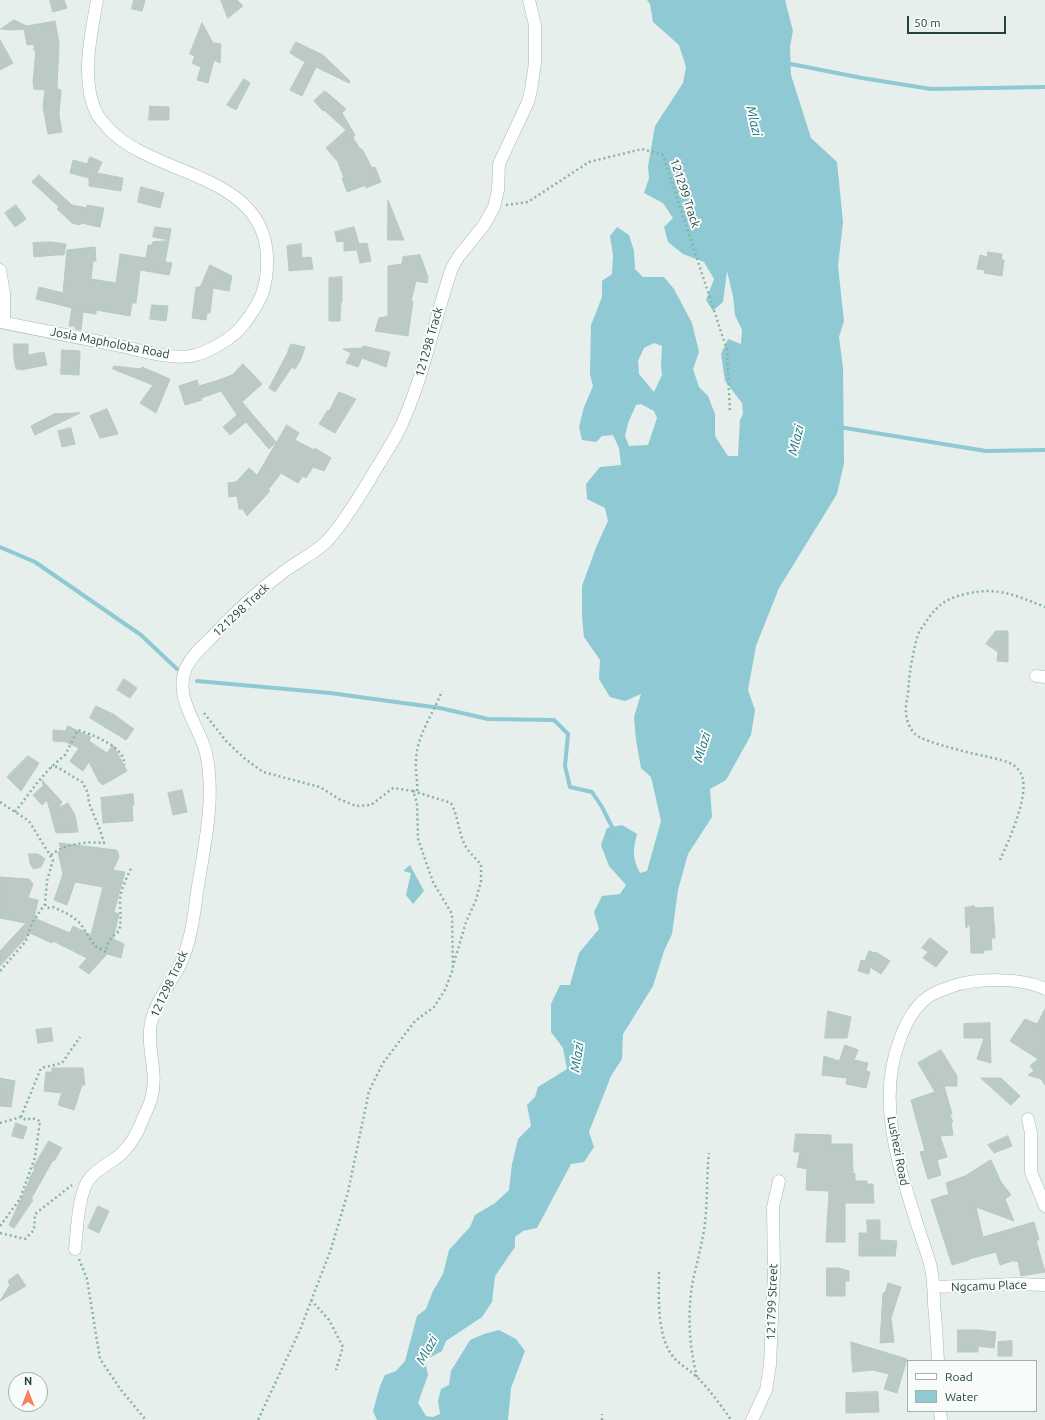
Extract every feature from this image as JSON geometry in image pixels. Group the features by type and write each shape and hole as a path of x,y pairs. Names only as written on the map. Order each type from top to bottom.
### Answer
{"street":[{"name":"Josia Mapholoba Road","path":"2,322 156,353 193,356 211,348 239,331 262,297 266,283 266,246 262,231 255,217 242,203 207,180 133,148 114,134 97,115 90,96 88,81 92,32 97,0"},
{"name":"121298 Track","path":"75,1249 80,1206 89,1178 121,1154 131,1143 144,1119 152,1095 153,1081 149,1038 152,1021 160,999 180,965 189,942 207,831 209,789 206,752 187,708 182,680 185,669 191,660 222,626 252,597 287,569 329,539 361,494 400,428 417,384 452,268 459,256 484,225 494,207 498,190 500,164 532,90 535,25 529,0"},
{"path":"0,270 4,293 2,322"},
{"name":"Lushezi Road","path":"938,1360 931,1268 901,1174 892,1131 889,1092 894,1056 904,1028 916,1009 932,994 955,985 976,981 996,980 1020,983 1045,989"},
{"path":"1028,1119 1031,1133 1031,1172 1045,1206"},
{"name":"121799 Street","path":"752,1420 766,1390 770,1365 774,1272 772,1207 779,1181"},
{"name":"Ngcamu Place","path":"933,1287 1017,1284 1045,1285"}],"path":[{"name":"121299 Track","path":"494,207 528,202 589,162 642,149 663,155 727,350 730,413"},
{"path":"1000,860 1011,836 1021,805 1022,777 1018,767 1007,761 929,741 916,735 909,725 906,712 910,674 917,636 933,611 950,598 989,590 1009,593 1045,607"},
{"path":"442,691 422,731 416,760 415,791 417,803 418,838 434,882 452,914 453,969"},
{"path":"202,710 226,741 244,758 263,772 320,787 338,799 356,806 371,805 393,788 415,791 451,804 456,812 464,844 481,865 481,881 476,900 466,922 453,969 445,990 434,1007 415,1021 383,1063 369,1091 348,1192 331,1249 300,1330 258,1420"},
{"path":"15,812 51,767 65,755 78,730 97,736 114,748 122,755 125,765"},
{"path":"51,767 58,767 82,782 88,793 89,804 104,843 91,842 78,844 58,849 51,855"},
{"path":"0,802 29,821 53,860 47,881 45,904 32,923 26,941 0,971"},
{"path":"45,904 47,908 53,907 61,909 80,923 95,946 106,952 106,945 119,931 122,920 121,897 124,883 132,866"},
{"path":"21,1117 40,1068 62,1063 80,1037"},
{"path":"0,1123 21,1117 26,1120 32,1118 40,1121 35,1157 20,1199 0,1226"},
{"path":"697,1377 691,1349 690,1308 693,1281 704,1228 706,1176 709,1153"},
{"path":"0,1233 24,1239 34,1230 35,1214 74,1184"},
{"path":"75,1249 87,1279 100,1359 121,1390 146,1420"},
{"path":"659,1272 659,1310 667,1346 675,1359 697,1377 716,1399 731,1420"},
{"path":"311,1300 329,1320 343,1347 336,1370"},
{"path":"602,1414 602,1420"}],"water":[{"name":"Mlazi","path":"647,0 785,0 793,31 790,46 791,75 811,138 837,162 843,222 838,266 844,321 839,337 843,368 844,463 837,494 779,588 756,646 748,690 755,710 751,735 726,780 710,789 712,817 688,854 678,890 672,934 664,951 653,986 623,1034 622,1059 611,1076 589,1132 594,1147 584,1162 571,1164 537,1228 523,1231 515,1237 515,1247 495,1276 492,1302 482,1317 446,1341 442,1351 425,1360 428,1375 418,1403 426,1416 433,1417 440,1414 438,1401 441,1389 449,1385 451,1371 470,1340 499,1330 516,1339 525,1351 511,1388 508,1420 377,1420 373,1411 380,1386 385,1375 396,1371 405,1361 417,1316 426,1309 433,1291 443,1274 449,1250 470,1227 475,1215 495,1203 509,1190 512,1164 518,1139 531,1126 527,1105 535,1097 538,1087 567,1069 563,1048 551,1032 551,1004 560,985 570,985 579,953 599,929 594,912 602,896 620,894 626,885 609,866 601,845 607,828 622,825 637,834 634,854 640,873 647,871 661,821 651,777 641,768 636,740 634,717 641,694 625,701 610,697 599,679 600,660 584,637 582,617 582,586 597,545 608,521 605,508 587,499 586,484 600,467 621,465 619,448 613,435 602,436 596,442 582,440 579,427 584,407 593,386 590,375 591,325 602,297 602,281 612,274 613,255 610,236 617,227 629,235 634,251 635,269 643,277 664,277 674,289 692,323 699,352 693,369 699,387 708,396 715,414 715,436 728,456 738,456 740,420 743,414 742,403 725,381 721,354 728,339 741,344 742,330 735,315 733,296 727,271 723,302 713,311 706,300 714,279 704,262 683,254 668,242 664,227 673,218 663,203 644,193 649,178 648,166 655,126 683,83 686,67 679,45 653,22 650,4","holes":["654,343 662,346 662,375 654,392 639,374 638,361 644,348","641,404 654,411 657,418 648,445 629,446 625,436 628,423 636,405"]},
{"path":"410,865 424,891 413,904 406,895 411,873 403,871"}],"building":[{"path":"50,0 64,0 67,8 53,12"},
{"path":"134,0 145,0 142,11 132,9"},
{"path":"221,0 237,0 243,6 228,18"},
{"path":"14,20 27,26 55,21 59,43 57,89 61,90 59,115 62,132 48,134 43,107 45,90 34,89 33,81 36,50 34,51 34,44 27,45 24,29 1,29"},
{"path":"202,23 213,43 221,44 220,63 214,60 208,83 197,80 201,67 192,63 195,56 190,54"},
{"path":"0,40 13,63 0,70"},
{"path":"296,42 323,55 350,81 349,83 316,67 302,96 290,90 305,62 290,53"},
{"path":"244,79 250,83 236,110 227,105"},
{"path":"325,91 346,109 342,113 355,135 353,137 352,136 360,149 362,149 372,168 375,167 381,182 366,188 366,185 347,192 338,162 326,148 346,130 324,110 323,111 314,101"},
{"path":"150,106 169,107 169,120 149,120"},
{"path":"90,157 102,162 97,173 123,178 121,191 89,186 89,178 70,173 73,160 87,164"},
{"path":"39,175 72,205 87,208 87,205 104,208 100,227 81,223 80,225 72,223 57,209 59,207 32,182"},
{"path":"141,187 164,193 160,208 138,202"},
{"path":"388,200 404,240 388,240"},
{"path":"16,205 26,219 15,227 5,213"},
{"path":"155,227 171,229 169,240 153,237"},
{"path":"354,227 359,244 367,243 371,261 360,263 357,250 344,251 344,241 337,242 335,232"},
{"path":"169,241 165,262 172,263 169,275 140,270 136,303 132,303 130,316 96,310 96,314 83,312 81,330 76,329 74,326 69,326 72,308 36,299 39,287 63,293 67,250 95,247 96,261 93,261 91,279 116,283 120,254 146,258 148,245 152,245 153,242"},
{"path":"50,242 66,244 64,255 34,257 33,243"},
{"path":"301,244 302,258 311,257 313,269 289,271 287,246"},
{"path":"988,252 1002,254 1001,260 1004,260 1002,276 984,273 985,270 977,269 980,255 987,257"},
{"path":"420,255 428,277 427,283 416,281 411,301 413,301 408,336 375,331 379,318 388,316 388,266 402,264 403,257"},
{"path":"210,265 232,276 229,291 213,288 210,313 207,313 206,320 192,318 196,287 200,287"},
{"path":"342,277 340,321 329,321 329,278"},
{"path":"152,305 168,306 166,321 150,319"},
{"path":"14,344 28,344 28,355 44,352 47,365 20,370 16,369"},
{"path":"291,344 305,347 301,359 295,369 292,367 275,392 269,388"},
{"path":"363,346 390,352 386,367 362,358 358,367 346,363 351,353 343,349 363,348"},
{"path":"62,350 80,351 79,375 61,374"},
{"path":"243,364 262,384 242,402 276,442 269,449 246,422 230,435 223,427 237,415 221,391 201,398 202,400 185,405 179,386 197,380 199,386 216,381 232,375"},
{"path":"114,366 141,369 142,367 170,379 156,413 140,403 153,385 113,369"},
{"path":"339,392 356,399 335,433 319,424 328,410 329,411"},
{"path":"107,409 118,434 100,438 90,416"},
{"path":"80,413 35,435 31,426 54,414"},
{"path":"287,425 299,433 295,440 314,450 315,448 331,458 324,471 313,467 306,478 303,476 298,483 281,473 268,490 270,491 247,516 243,509 239,509 237,496 229,497 228,483 236,482 249,468 257,475"},
{"path":"71,428 75,444 62,447 58,431"},
{"path":"996,631 1008,631 1008,662 997,661 998,652 986,644"},
{"path":"124,679 137,688 130,698 117,690"},
{"path":"96,706 113,714 134,729 126,740 90,718"},
{"path":"68,726 91,737 89,741 107,753 113,745 127,771 103,785 99,782 89,762 83,771 72,763 70,761 79,748 66,742 53,741 53,730 65,731"},
{"path":"28,756 39,763 21,791 7,777"},
{"path":"42,780 62,802 58,808 68,803 75,815 78,832 56,833 47,800 42,805 33,795 43,786"},
{"path":"182,790 187,812 173,815 168,793"},
{"path":"133,794 133,821 103,823 101,798"},
{"path":"59,843 116,850 118,852 119,857 113,870 125,872 114,912 119,914 113,939 124,944 121,958 107,954 89,974 79,967 87,958 53,941 52,943 30,933 0,966 0,951 26,923 0,918 0,877 29,879 33,884 28,898 38,900 34,918 70,933 73,926 91,935 103,887 75,882 67,905 54,900 63,874 58,852 62,851"},
{"path":"29,854 38,854 45,859 41,867 33,869 30,863"},
{"path":"974,906 975,908 993,907 995,938 991,938 992,950 984,950 984,953 971,953 970,924 966,928 965,908"},
{"path":"930,938 948,952 936,967 923,958 928,952 922,948"},
{"path":"869,951 876,952 890,961 881,974 870,967 869,974 858,971 861,960 865,961"},
{"path":"1045,1009 1045,1085 1041,1079 1028,1075 1034,1071 1030,1066 1038,1059 1010,1041 1025,1019 1037,1024"},
{"path":"828,1011 851,1017 847,1038 825,1038"},
{"path":"990,1023 991,1063 977,1059 984,1038 964,1038 964,1024"},
{"path":"51,1028 53,1041 38,1043 36,1030"},
{"path":"845,1045 858,1050 854,1060 868,1063 866,1071 870,1072 866,1088 846,1084 847,1078 822,1075 824,1056 839,1061"},
{"path":"941,1050 957,1076 957,1086 944,1086 952,1114 950,1115 953,1122 951,1122 953,1135 940,1136 947,1157 937,1160 941,1175 928,1179 920,1152 925,1151 911,1100 935,1092 918,1063"},
{"path":"52,1068 83,1068 85,1085 82,1085 74,1110 58,1105 62,1093 44,1091 46,1072 52,1072"},
{"path":"0,1078 15,1081 11,1107 0,1106"},
{"path":"981,1078 1001,1078 1020,1096 1011,1105"},
{"path":"16,1123 27,1127 23,1139 12,1136"},
{"path":"796,1134 831,1135 831,1144 852,1144 853,1174 855,1173 855,1181 867,1181 867,1184 873,1184 874,1203 845,1203 845,1242 826,1242 829,1191 806,1190 807,1169 797,1167 800,1152 794,1152"},
{"path":"1008,1136 1012,1146 994,1153 988,1145"},
{"path":"49,1141 62,1148 54,1161 53,1160 31,1199 33,1200 14,1228 9,1225 29,1179 35,1169 33,1168"},
{"path":"991,1160 1001,1182 1011,1195 1005,1199 1014,1221 976,1207 983,1237 1034,1222 1039,1240 1036,1240 1045,1272 1021,1276 1018,1261 1015,1262 1015,1260 1000,1265 996,1252 952,1265 931,1200 949,1194 946,1183 965,1176"},
{"path":"98,1206 109,1211 99,1233 88,1228"},
{"path":"867,1220 880,1220 880,1240 897,1241 895,1256 859,1256 859,1233 867,1233"},
{"path":"827,1268 839,1268 849,1271 849,1281 845,1281 845,1296 827,1296"},
{"path":"18,1274 26,1286 0,1301 10,1285 8,1281"},
{"path":"888,1283 901,1287 891,1318 894,1342 880,1343 883,1293 885,1293"},
{"path":"958,1330 996,1332 994,1348 978,1346 978,1352 958,1352"},
{"path":"1012,1341 1012,1356 998,1356 998,1342"},
{"path":"851,1342 907,1359 897,1393 884,1389 889,1374 873,1370 853,1372"},
{"path":"878,1392 879,1412 846,1413 846,1393"}],"waterway":[{"path":"786,63 862,78 931,89 1045,87"},
{"path":"839,427 986,451 1045,450"},
{"path":"0,547 35,562 141,635 177,669"},
{"path":"197,681 330,693 440,708 488,719 554,720 568,734 565,766 570,787 592,792 602,807 614,831"}]}
